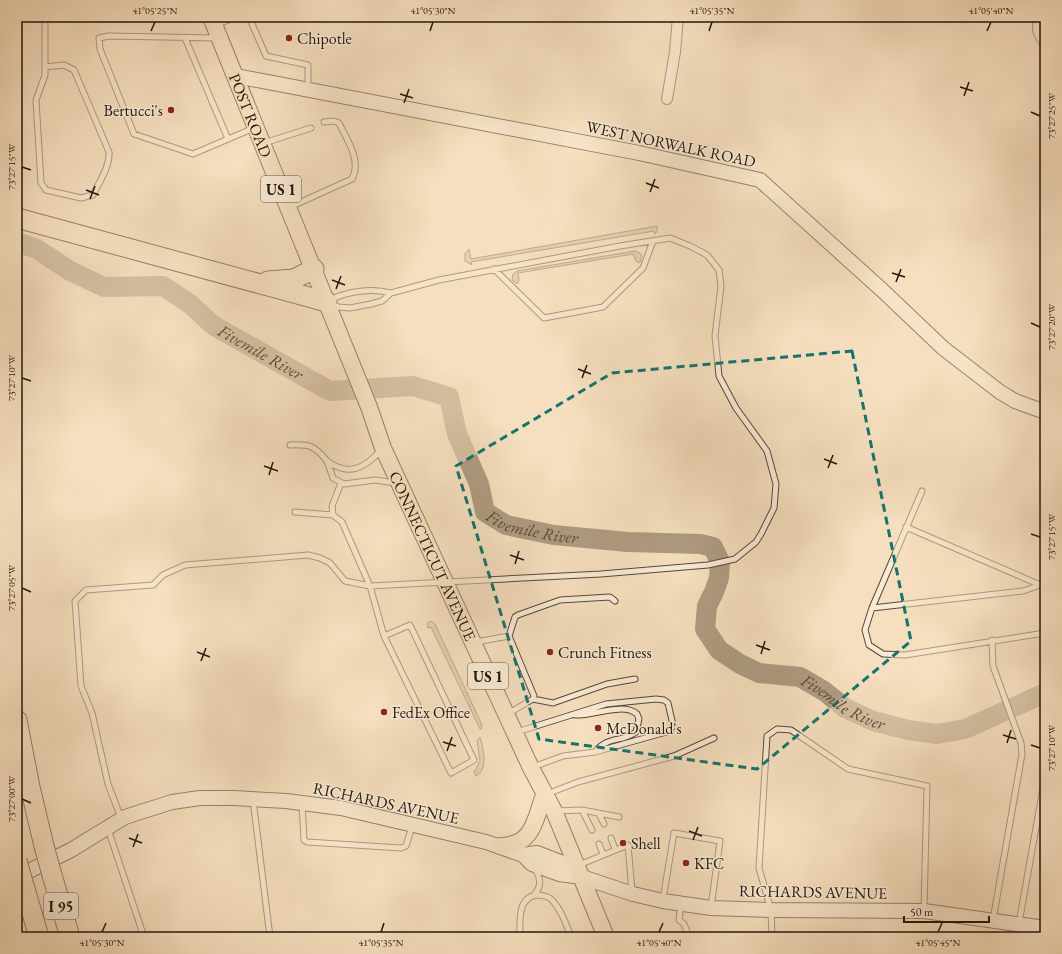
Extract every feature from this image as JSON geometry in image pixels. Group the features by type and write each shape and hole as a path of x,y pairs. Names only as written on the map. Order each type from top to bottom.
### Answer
{"highway":[{"path":"17,218 327,302"},
{"path":"233,277 277,282 294,279 314,269"},
{"name":"I 95","path":"17,720 30,787 44,846 70,937"},
{"name":"I 95","path":"17,860 21,883 39,937"}],"main road":[{"name":"POST ROAD","path":"215,27 327,302"},
{"name":"CONNECTICUT AVENUE","path":"327,302 370,407 383,448 530,768 554,811 606,937"},
{"path":"500,846 515,844 529,834 544,795"}],"street":[{"path":"667,99 675,52 678,17"},
{"path":"1040,17 1037,27 1038,34 1045,43"},
{"name":"WEST NORWALK ROAD","path":"236,76 639,153 760,180 882,290 943,348 1000,392 1015,401 1045,412"},
{"name":"RICHARDS AVENUE","path":"21,883 121,819 172,802 200,798 253,799 341,808 500,846 528,859 537,853 633,894 662,901 711,908 924,911 1045,928"}],"lane":[{"path":"45,17 45,67 45,75 36,100 42,183 46,190 81,198 93,195 110,158 110,152 74,70 64,65 45,67"},
{"path":"235,17 215,27 185,38 108,36 99,38 100,49 134,134 181,152 193,154 256,127"},
{"path":"249,17 266,56 308,65 308,90"},
{"path":"185,38 228,139"},
{"path":"288,208 352,179 356,172 356,162 339,123 334,121 324,122"},
{"path":"262,143 310,128"},
{"path":"121,819 108,784 92,713 81,686 75,601 86,590 154,584 163,575 185,565 308,555 320,558 330,563 345,581 370,586 601,574 708,565 735,559 756,542 768,521 776,496 774,473 767,451 736,408 719,376 715,336 722,286 719,270 707,255 690,246 670,238 494,268 439,280 391,293 382,301 350,308 338,307 327,302"},
{"path":"494,268 544,318 603,307 643,268 654,241"},
{"path":"327,302 336,297 369,290 381,290 391,293"},
{"path":"290,445 304,444 317,449 327,461 336,468 355,470 370,463 383,448"},
{"path":"327,461 333,478 341,483 355,484 375,480 400,484"},
{"path":"333,515 332,506 341,483"},
{"path":"922,491 872,608 865,630 869,645 883,654 905,655 992,640 1045,633"},
{"path":"295,512 333,515 342,522 370,586 384,636 451,773 474,760 410,625 384,636"},
{"path":"906,527 1042,586"},
{"path":"872,608 1023,591 1042,586"},
{"path":"533,700 534,696 509,636 515,617 518,614 560,600 610,597 615,601"},
{"path":"473,643 509,636"},
{"path":"992,640 993,666 1017,730 1021,743 1022,754 993,920"},
{"path":"506,714 533,700 553,702 607,684 636,679"},
{"path":"514,733 606,704 656,699 664,700 668,703 673,725 670,731 595,752 563,756 530,768"},
{"path":"571,715 585,716 626,708 637,714 639,719 636,732 631,735 603,743 595,752"},
{"path":"772,937 771,910 759,868 767,736 777,729 791,730 848,769 927,786 924,911"},
{"path":"544,795 578,782 674,756 714,738"},
{"path":"1019,924 1045,777"},
{"path":"253,799 270,937"},
{"path":"302,803 304,840 307,842 402,848 406,846 412,825"},
{"path":"582,810 592,830"},
{"path":"554,811 582,810 619,817"},
{"path":"599,814 604,824"},
{"path":"108,828 144,937"},
{"path":"662,901 674,833 720,841 711,908"},
{"path":"611,838 615,849"},
{"path":"599,844 603,854"},
{"path":"580,871 603,854 628,845 633,894"},
{"path":"520,937 521,910 524,903 539,890 540,882 539,876 528,859"},
{"path":"533,896 541,895 550,898 563,917 571,937"},
{"path":"681,904 679,920 684,924 689,937"}],"highlighted area":[{"path":"852,351 911,641 757,769 539,739 456,466 612,373"}],"shaded area":[{"path":"657,226 657,231 655,234 654,231 471,262 472,265 465,261 465,254 469,249 471,259"},
{"path":"635,251 641,254 641,261 639,263 636,261 633,254 518,273 519,281 517,284 512,280 513,274 517,271"},
{"path":"431,621 435,624 482,725 481,729 431,627 428,628 427,623"},
{"path":"480,737 484,763 480,773 476,776 474,772 480,761 477,740"}],"waterway":[{"name":"Fivemile River","path":"17,242 37,249 70,271 104,287 163,286 190,304 214,326 330,391 413,386 449,397 457,434 479,484 485,512 506,525 554,535 628,542 700,544 713,547 720,562 719,578 707,606 705,629 719,650 740,664 759,673 800,677 824,691 845,708 873,721 908,730 937,734 965,729 1045,693"}],"place":[{"name":"Chipotle","path":"289,38"},
{"name":"Bertucci's","path":"171,110"},
{"name":"Crunch Fitness","path":"550,652"},
{"name":"FedEx Office","path":"384,712"},
{"name":"McDonald's","path":"598,728"},
{"name":"Shell","path":"623,843"},
{"name":"KFC","path":"686,863"}]}
